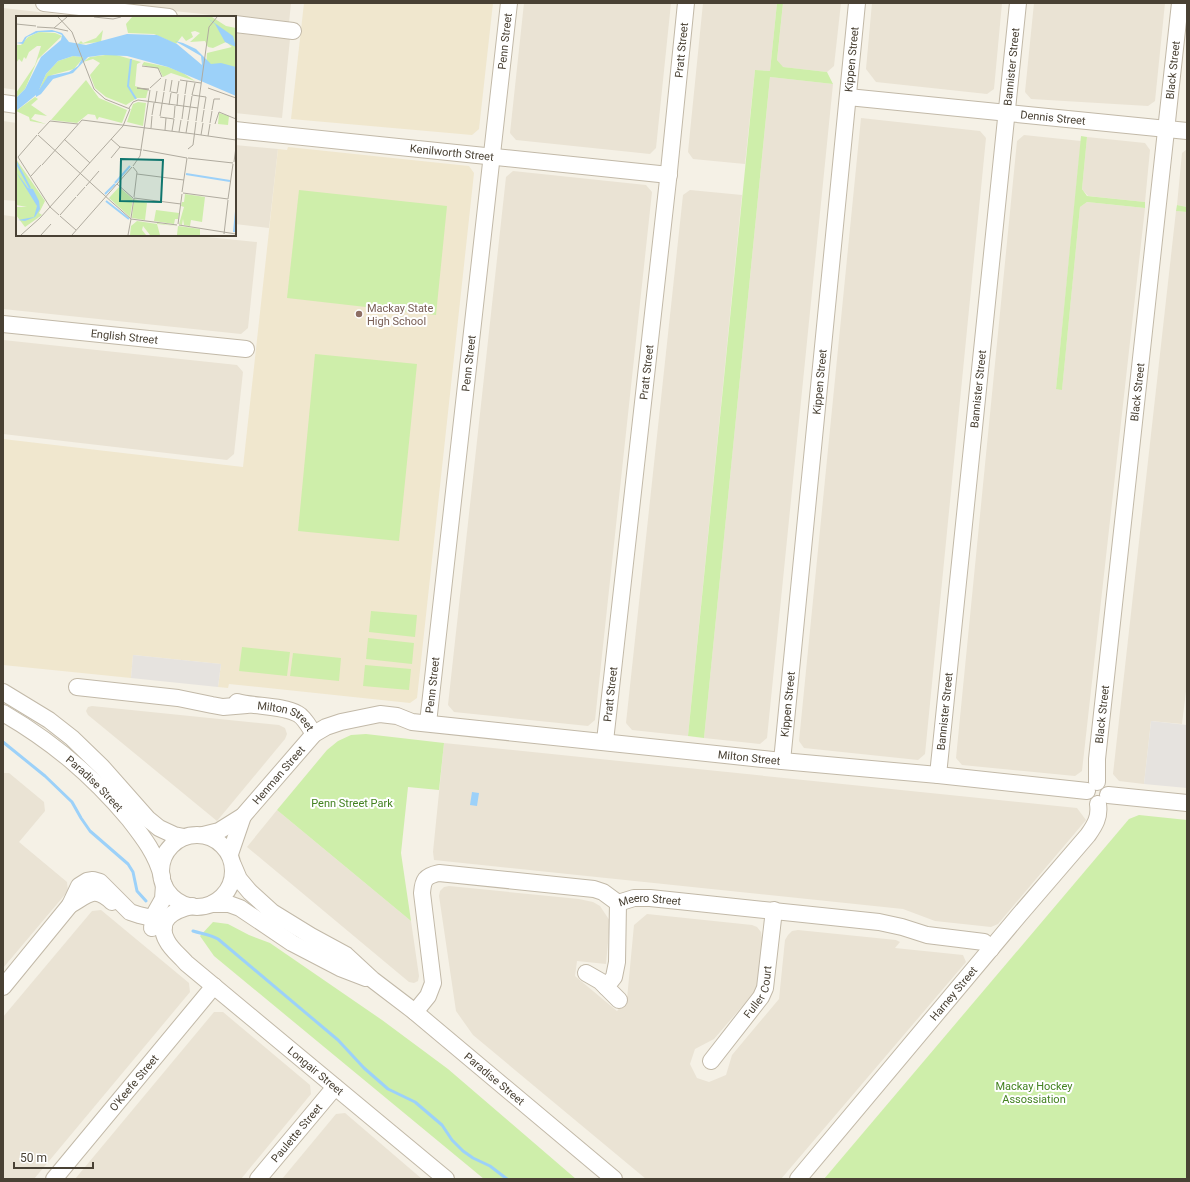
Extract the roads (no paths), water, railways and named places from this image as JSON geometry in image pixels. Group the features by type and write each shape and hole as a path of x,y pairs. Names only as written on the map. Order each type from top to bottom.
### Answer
{"street":[{"path":"44,3 160,16"},
{"name":"Penn Street","path":"428,723 509,3"},
{"name":"Pratt Street","path":"605,741 669,176 686,3"},
{"name":"Kippen Street","path":"782,761 857,3"},
{"name":"Bannister Street","path":"938,775 1018,3"},
{"name":"Black Street","path":"1092,787 1097,759 1180,3"},
{"path":"236,24 293,31"},
{"name":"Dennis Street","path":"848,97 1187,131"},
{"path":"3,104 16,105"},
{"name":"Kenilworth Street","path":"236,130 669,176"},
{"name":"English Street","path":"3,324 246,348"},
{"name":"Milton Street","path":"77,687 178,698 212,706 247,705 284,709 299,714 314,734 326,727 341,722 364,718 380,724 397,725 412,722 428,723 782,761 1092,787"},
{"name":"Paradise Street","path":"5,692 49,720 72,738 102,767 148,819 159,828 174,835 184,837"},
{"name":"Paradise Street","path":"3,713 56,747 94,781 136,829 159,865 163,881"},
{"name":"Henman Street","path":"203,835 219,831 243,816 314,734"},
{"path":"1092,787 1106,786 1108,789 1103,800 1187,803"},
{"name":"Harney Street","path":"798,1179 1088,835 1096,823 1103,800"},
{"name":"Henman Street","path":"231,860 243,816"},
{"path":"156,924 163,899 162,865 166,853 174,843 184,837 194,835 203,835 214,838 223,845 231,860 233,874 231,884 227,892 212,904 202,907 182,904 174,898 163,881"},
{"name":"Paradise Street","path":"231,860 239,879 246,888 272,912 346,955 373,980 415,1012 614,1179"},
{"name":"Meero Street","path":"415,1012 428,996 433,983 422,893 423,884 426,878 430,875 438,873 594,889 603,892 618,903 634,898 650,898 774,910 892,924 927,936 984,942 991,949"},
{"path":"3,987 70,905 78,886 87,881 95,880 102,884 129,911 156,924"},
{"path":"606,987 614,978 617,962 618,903"},
{"name":"Paradise Street","path":"212,904 230,904 240,908 292,943 340,968 373,980"},
{"path":"156,924 180,909 192,906"},
{"name":"Fuller Court","path":"711,1061 761,997 765,988 774,910"},
{"name":"Longair Street","path":"156,924 155,940 159,946 186,962 446,1179"},
{"path":"586,973 600,981 619,1000"},
{"name":"O'Keefe Street","path":"54,1179 214,986"},
{"name":"Paulette Street","path":"258,1179 335,1087"}],"water":[{"path":"472,792 479,793 477,806 470,805"}],"waterway":[{"path":"3,742 45,776 72,802 90,831 128,864 133,872 137,891 146,901"},
{"path":"193,931 218,939 338,1040 364,1068 388,1089 415,1102 442,1125 452,1140 463,1151 473,1158 490,1166 507,1179"}],"place":[{"name":"Mackay State High School","path":"359,314"}],"park label":[{"name":"Penn Street Park","path":"352,803"},
{"name":"Mackay Hockey Assossiation","path":"1034,1092"}]}
